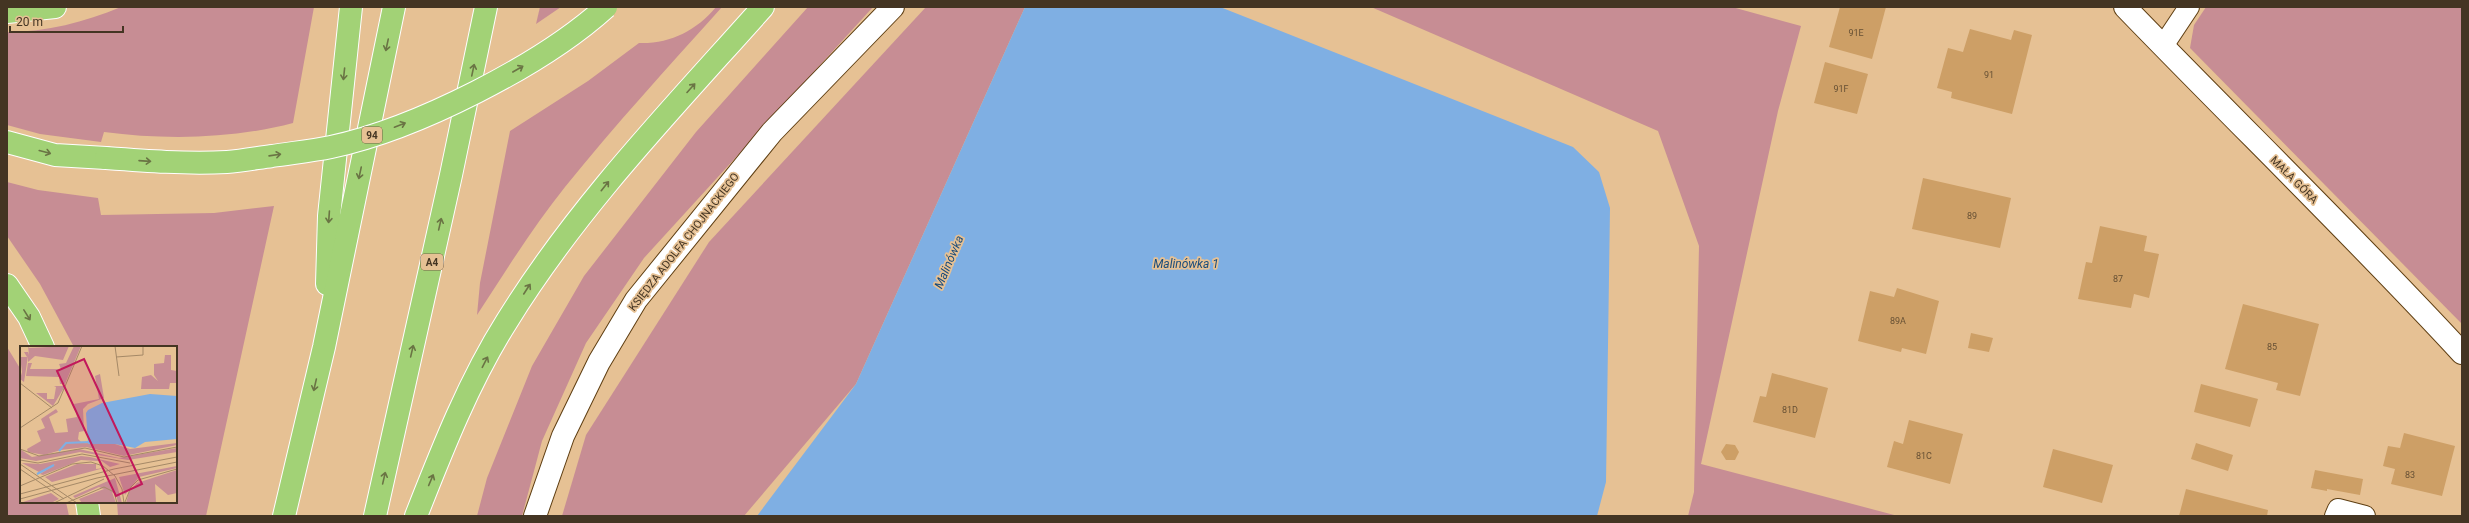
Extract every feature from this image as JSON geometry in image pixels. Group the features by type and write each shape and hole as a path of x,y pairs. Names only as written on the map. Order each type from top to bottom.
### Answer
{"highway":[{"path":"7,12 55,7"},
{"path":"324,347 329,216 351,7"},
{"path":"284,516 324,347 394,7"},
{"name":"A4","path":"375,516 451,175 486,7"},
{"name":"94","path":"7,142 56,155 166,163 228,162 332,147 378,134 434,112 494,83 544,54 587,24 606,7"},
{"path":"416,516 458,413 506,322 553,251 616,172 763,7"},
{"path":"7,285 29,317 43,346"},
{"path":"88,503 89,516"}],"street":[{"name":"KSIĘDZA ADOLFA CHOJNACKIEGO","path":"535,516 563,436 599,362 636,300 772,132 893,7"},
{"name":"MAŁA GÓRA","path":"2125,7 2354,238 2462,353"}],"lane":[{"path":"2163,46 2189,7"},
{"path":"2335,516 2338,509 2365,516"}],"shaded area":[{"path":"121,7 314,7 293,123 223,135 175,137 127,135 104,132 101,142 40,134 7,125 7,32 22,32 51,28 79,22"},
{"path":"540,7 561,7 536,24"},
{"path":"716,7 722,7 623,118 553,202 477,315 480,283 510,131 588,81 639,43 661,41 682,34 700,23"},
{"path":"808,7 873,7 644,258 586,343 542,441 522,516 477,516 487,478 532,366 584,276 696,132"},
{"path":"926,7 1025,7 856,384 744,516 562,516 586,435 709,242"},
{"path":"1371,7 1732,7 1801,26 1778,111 1701,464 1898,516 1688,516 1694,492 1699,246 1658,131"},
{"path":"2206,7 2462,7 2462,324 2190,48 2194,25"},
{"path":"7,182 38,190 98,198 101,215 214,213 274,206 206,516 118,516 117,503 177,503 177,346 73,346 40,284 7,236"},
{"path":"7,347 20,368 20,503 66,503 69,516 7,516"}],"water":[{"name":"Malinówka 1","path":"1025,7 1220,7 1573,147 1599,172 1610,208 1606,482 1597,516 757,516 856,384"}],"building":[{"path":"1840,7 1886,7 1872,59 1829,47"},
{"path":"1970,29 2011,40 2014,30 2032,35 2012,114 1951,98 1952,92 1937,88 1948,48 1963,52"},
{"path":"1825,62 1868,74 1857,114 1814,103"},
{"path":"1923,178 2011,198 2000,248 1912,229"},
{"path":"2100,226 2147,236 2144,251 2159,254 2149,298 2134,294 2131,308 2078,299 2086,262 2092,263"},
{"path":"1897,288 1939,301 1926,354 1902,348 1901,352 1858,341 1870,291 1894,297"},
{"path":"2243,304 2319,324 2300,396 2276,390 2278,383 2225,369"},
{"path":"1971,333 1993,338 1989,352 1968,348"},
{"path":"1772,373 1828,388 1815,438 1753,422 1760,396 1766,397"},
{"path":"2201,384 2258,399 2250,427 2194,412"},
{"path":"1909,420 1963,434 1950,484 1887,467 1894,441 1903,444"},
{"path":"2404,433 2455,446 2442,496 2391,484 2395,469 2383,466 2388,446 2400,448"},
{"path":"2196,443 2233,455 2228,471 2191,459"},
{"path":"1726,444 1735,445 1739,452 1735,460 1726,460 1721,452"},
{"path":"2053,449 2113,465 2102,503 2043,487"},
{"path":"2315,470 2363,479 2360,495 2327,489 2327,491 2311,488"},
{"path":"2186,489 2268,510 2267,516 2179,516"}],"water label":[{"name":"Malinówka","path":"949,262"}]}
